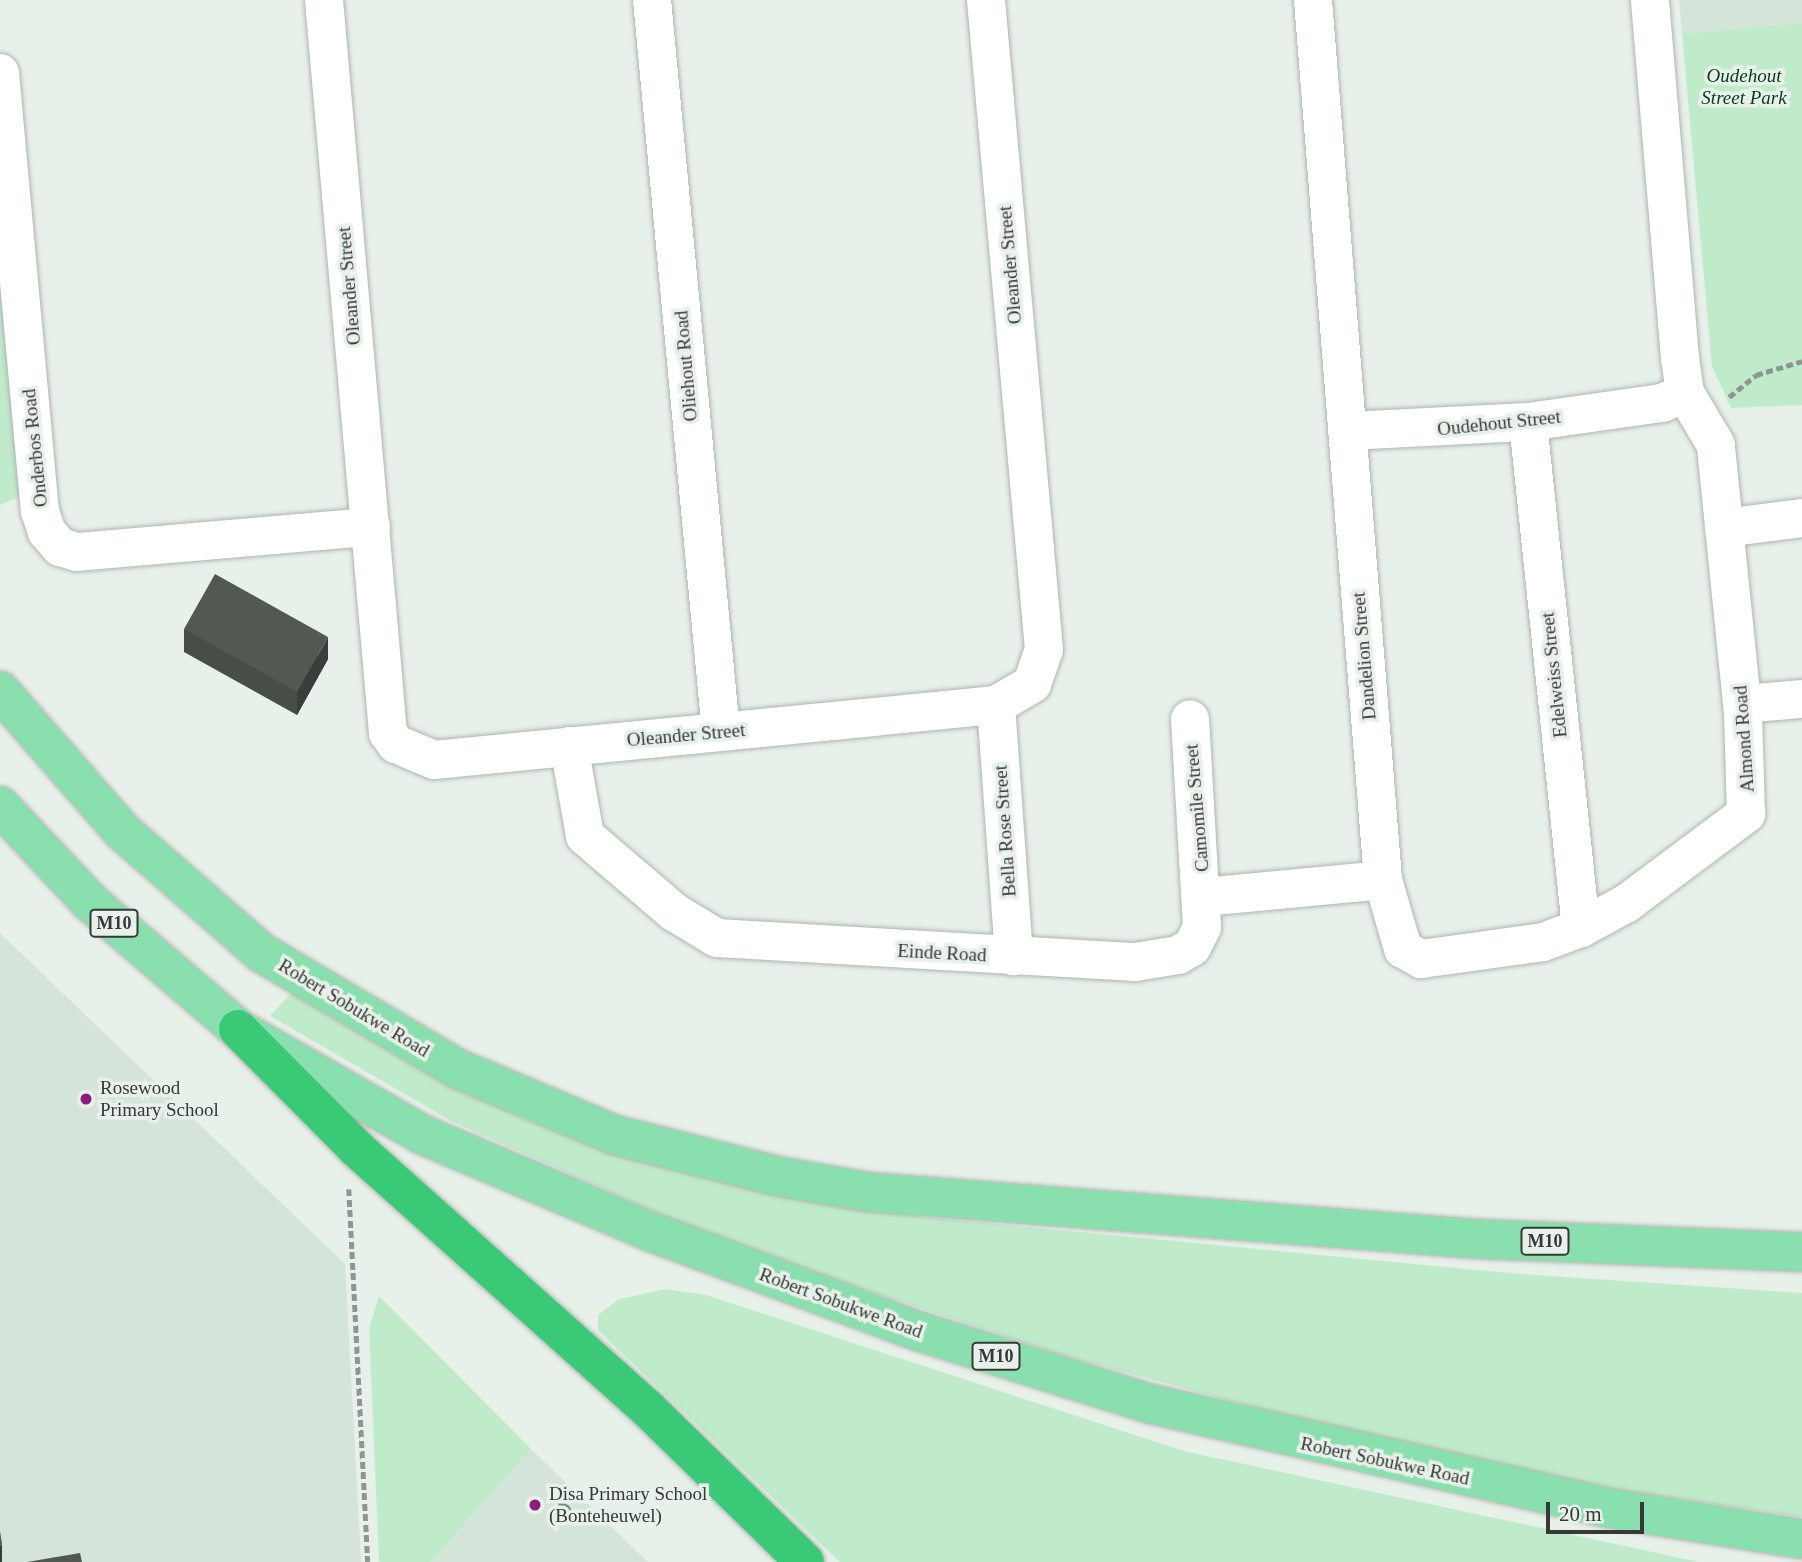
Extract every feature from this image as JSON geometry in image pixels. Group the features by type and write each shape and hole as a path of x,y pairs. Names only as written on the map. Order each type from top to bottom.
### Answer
{"highway":[{"path":"238,1029 356,1148 638,1400 805,1562"}],"main road":[{"name":"Robert Sobukwe Road","path":"0,691 122,831 262,953 458,1069 615,1135 776,1177 868,1192 1478,1239 1802,1252"},
{"name":"Robert Sobukwe Road","path":"0,806 90,902 238,1029 423,1135 649,1231 918,1332 1291,1440 1608,1508 1802,1539"}],"street":[{"name":"Oleander Street","path":"324,0 388,733 396,744 434,760 996,705 1031,684 1044,650 986,0"},
{"name":"Oliehout Road","path":"652,0 721,732"},
{"path":"1313,0 1348,431"},
{"path":"1650,0 1695,405"},
{"name":"Onderbos Road","path":"0,73 40,511 47,532 60,547 77,552 371,527"},
{"name":"Oudehout Street","path":"1348,431 1528,422 1662,402 1695,405"},
{"name":"Almond Road","path":"1421,959 1543,942 1581,928 1627,903 1746,814 1742,704 1716,445 1695,405"},
{"name":"Edelweiss Street","path":"1528,422 1581,928"},
{"name":"Dandelion Street","path":"1348,431 1383,880 1402,949 1421,959"},
{"path":"1724,528 1802,518"},
{"path":"1742,704 1802,699"},
{"name":"Bella Rose Street","path":"996,705 1014,956"},
{"name":"Camomile Street","path":"1190,719 1204,897"},
{"name":"Einde Road","path":"569,746 584,836 674,912 717,938 1135,962 1178,955 1192,947 1202,927 1204,897"},
{"path":"1204,897 1383,880"}],"path":[{"path":"1695,405 1756,375 1802,361"},
{"path":"349,1181 368,1562"}],"shaded area":[{"path":"1679,0 1802,0 1802,23 1682,34"},
{"name":"Rosewood Primary School","path":"0,933 345,1264 361,1562 0,1562"},
{"name":"Disa Primary School (Bonteheuwel)","path":"531,1449 648,1562 431,1562"}],"green space":[{"name":"Oudehout Street Park","path":"1802,23 1802,405 1731,408 1712,366 1682,34"},
{"path":"0,260 23,495 0,505"},
{"path":"292,992 419,1068 523,1118 642,1161 781,1196 933,1218 1520,1274 1802,1293 1802,1517 1625,1491 1364,1437 1065,1356 836,1280 681,1223 453,1122 270,1016"},
{"path":"666,1289 706,1295 1184,1451 1699,1562 840,1562 598,1330 598,1315 619,1299"},
{"path":"379,1296 531,1449 431,1562 379,1562 369,1328"}],"building":[{"path":"215,574 328,637 297,692 184,629"},
{"path":"80,1553 82,1562 27,1562"}],"place":[{"name":"Rosewood Primary School","path":"86,1099"},
{"name":"Disa Primary School (Bonteheuwel)","path":"535,1505"}]}
